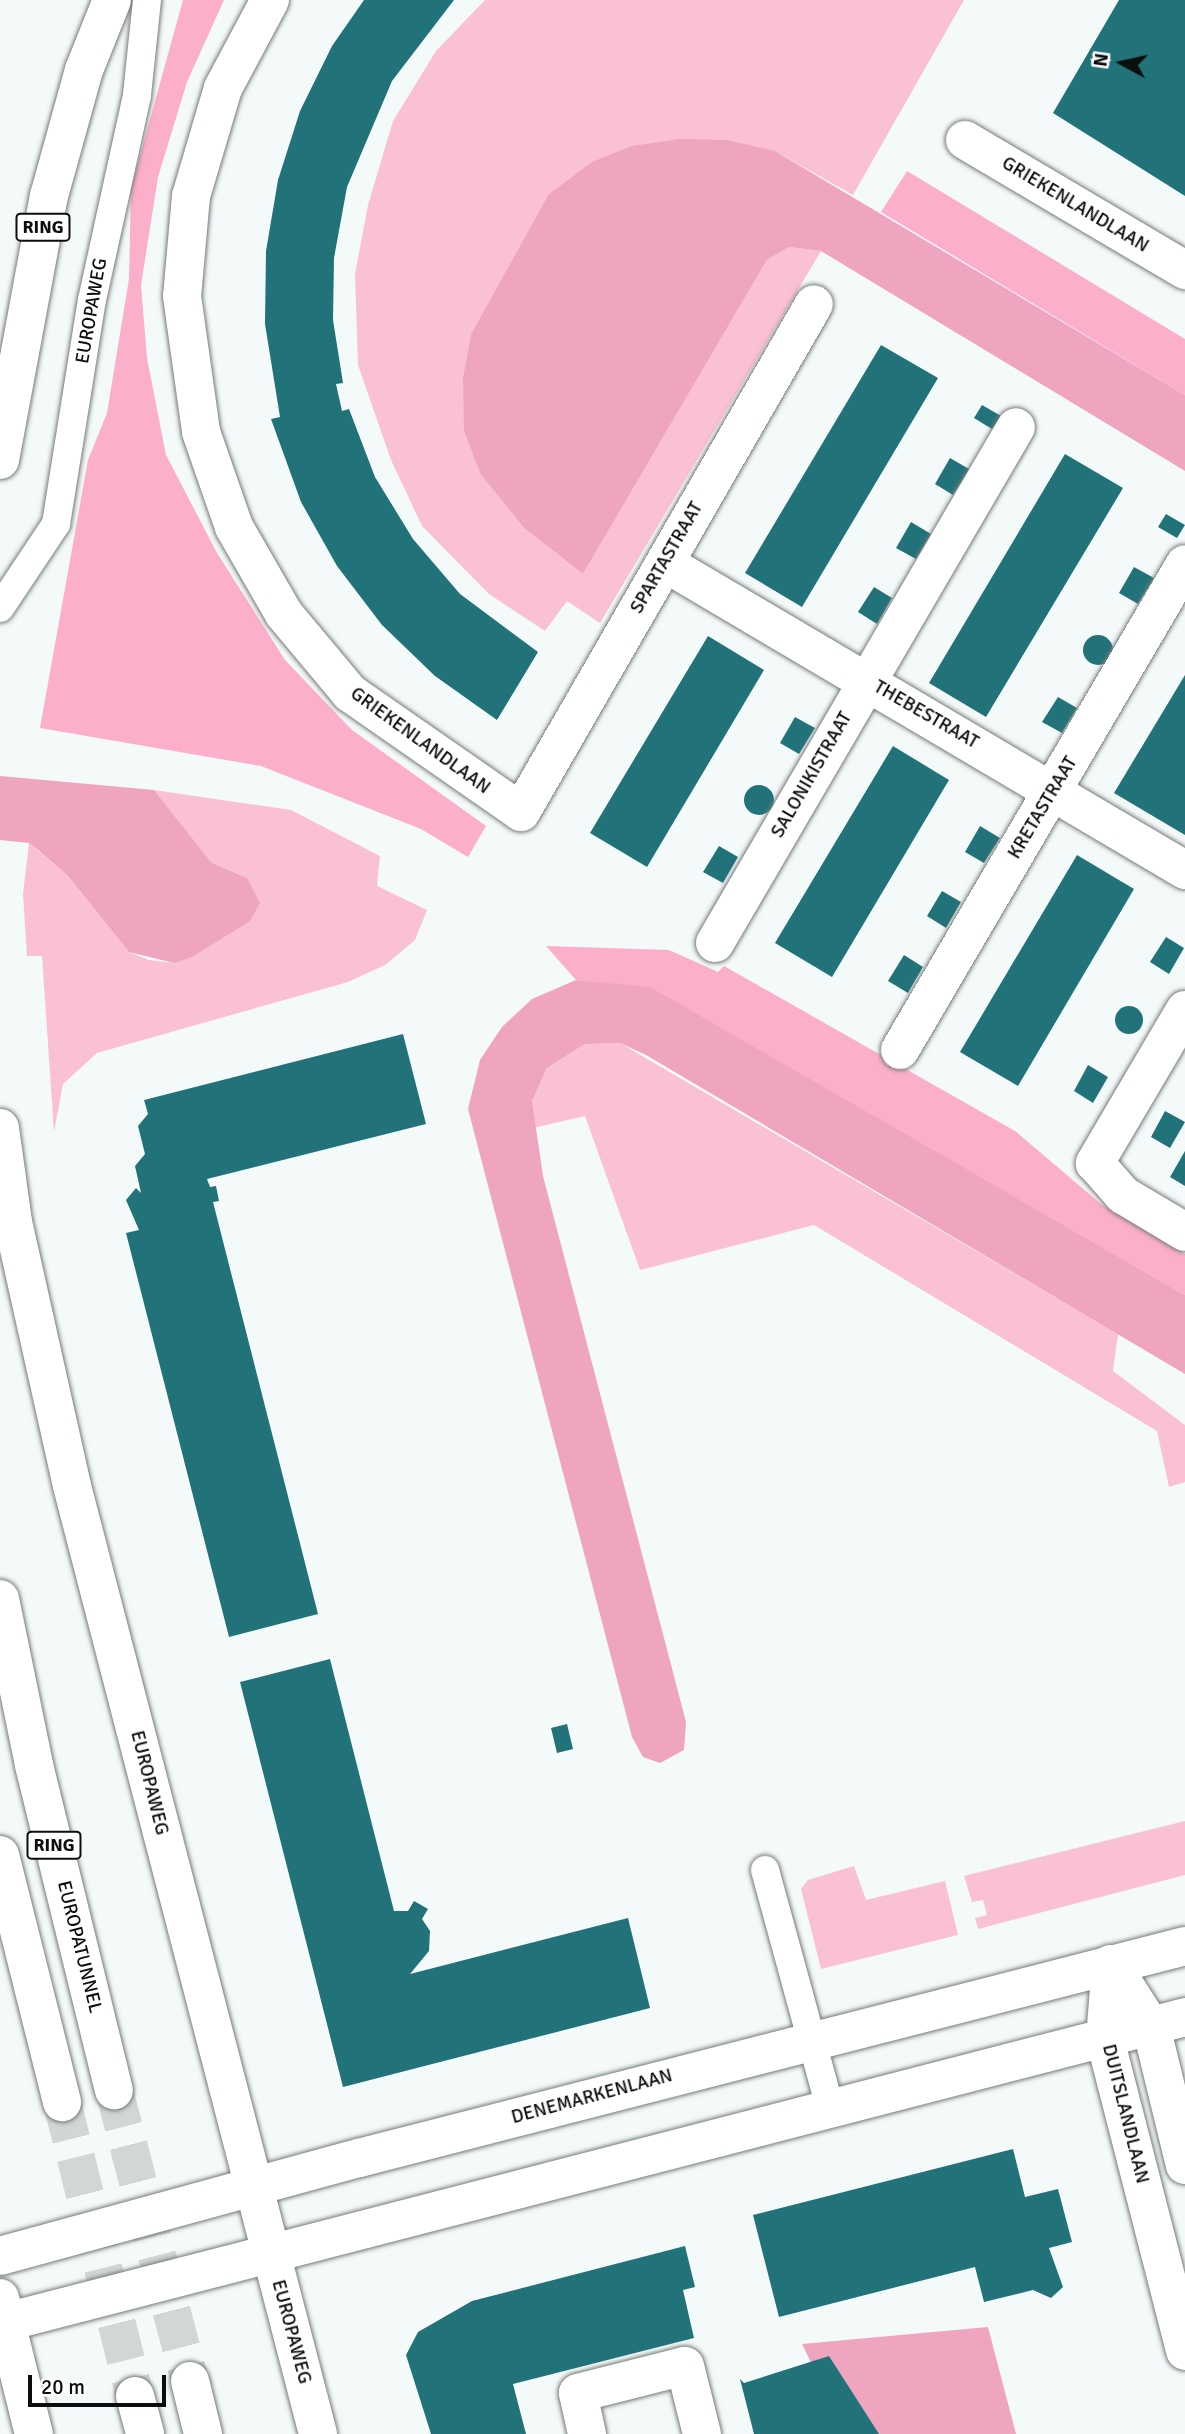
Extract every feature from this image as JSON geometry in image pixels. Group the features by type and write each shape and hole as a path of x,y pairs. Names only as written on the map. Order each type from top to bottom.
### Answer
{"street":[{"name":"RING","path":"0,460 49,196 84,70 112,0"},
{"name":"GRIEKENLANDLAAN","path":"270,0 223,88 191,196 182,296 201,432 234,527 284,614 350,693 521,812"},
{"name":"GRIEKENLANDLAAN","path":"965,140 1185,270"},
{"name":"SPARTASTRAAT","path":"521,812 814,304"},
{"name":"SALONIKISTRAAT","path":"715,943 1016,427"},
{"name":"THEBESTRAAT","path":"665,563 1054,790 1185,870"},
{"name":"KRETASTRAAT","path":"900,1051 1185,564"},
{"path":"1185,1010 1095,1163 1123,1195 1185,1232"},
{"name":"EUROPAWEG","path":"0,1128 13,1222 72,1486 318,2434"},
{"name":"EUROPATUNNEL","path":"0,1599 34,1765 114,2090"},
{"name":"RING","path":"0,1855 62,2102"},
{"name":"DENEMARKENLAAN","path":"0,2256 814,2039 1185,1946"},
{"path":"1111,1964 1168,2022 1185,2165"},
{"name":"DUITSLANDLAAN","path":"1111,1964 1105,2039 1185,2351"},
{"path":"34,2434 2,2314 271,2255 831,2112 1168,2022"},
{"path":"587,2434 578,2393 685,2366 702,2434"},
{"path":"190,2381 203,2434"},
{"path":"135,2396 145,2434"}],"lane":[{"name":"EUROPAWEG","path":"0,608 56,524 92,300 137,95 147,0"},
{"path":"765,1870 814,2039 831,2112"}],"shaded area":[{"path":"183,0 224,0 187,82 158,177 141,285 147,358 166,455 217,553 285,660 352,730 486,826 468,857 421,829 261,766 40,728 88,460 107,413 129,279 131,188"},
{"path":"485,0 964,0 853,195 775,151 548,195 471,334 463,377 481,475 524,528 583,574 767,260 789,247 821,251 600,623 567,601 545,631 489,594 422,526 391,460 358,365 355,274 368,205 393,121 436,51"},
{"path":"680,139 727,140 775,151 1185,395 1185,471 821,251 789,247 767,260 583,574 524,528 481,475 464,431 463,377 471,334 548,195 592,162 632,146"},
{"path":"907,171 1185,339 1185,395 881,212"},
{"path":"0,776 154,790 212,863 247,878 260,903 250,921 192,957 174,963 129,952 68,876 29,843 0,840"},
{"path":"154,790 291,810 380,856 377,886 427,910 415,940 385,965 348,982 97,1053 63,1084 54,1132 42,956 27,956 23,894 29,843 68,876 129,952 149,960 174,963 247,878 212,863"},
{"path":"546,946 669,950 718,972 724,966 1015,1131 1101,1204 1185,1254 1185,1295 650,988 576,980"},
{"path":"576,980 650,987 1185,1295 1185,1374 646,1055 620,1043 585,1044 547,1068 532,1101 543,1176 686,1722 684,1750 660,1763 643,1757 632,1737 468,1109 480,1060 502,1027 532,999"},
{"path":"620,1043 1118,1334 1113,1371 1185,1425 1185,1482 1169,1487 1157,1431 814,1225 640,1270 585,1116 533,1128 532,1101 547,1068 585,1044"},
{"path":"1185,1821 1185,1875 978,1929 975,1918 987,1915 983,1900 972,1902 964,1876"},
{"path":"854,1866 866,1900 945,1881 958,1935 821,1969 801,1889 808,1880"},
{"path":"988,2327 1016,2434 846,2434 802,2344"}],"building":[{"path":"364,0 454,0 392,81 347,187 334,258 333,320 343,383 336,384 342,411 349,409 375,477 413,539 460,594 538,652 497,720 435,676 382,625 337,566 301,502 271,419 280,417 265,324 266,251 278,180 300,111 332,46"},
{"path":"1119,0 1185,0 1185,196 1053,113"},
{"path":"881,345 938,378 802,607 745,573"},
{"path":"982,405 1001,416 992,429 974,418"},
{"path":"1065,454 1123,488 986,717 929,683"},
{"path":"950,458 969,469 953,495 935,484"},
{"path":"1166,514 1185,525 1177,538 1158,527"},
{"path":"911,522 931,534 916,559 896,548"},
{"path":"1134,567 1154,578 1138,604 1119,593"},
{"path":"874,587 892,598 877,624 858,612"},
{"path":"1098,635 1108,640 1113,650 1108,660 1098,665 1088,660 1083,650 1088,640"},
{"path":"708,636 764,670 647,867 590,833"},
{"path":"1185,675 1185,835 1114,793"},
{"path":"1058,697 1077,708 1062,733 1042,722"},
{"path":"795,717 815,728 799,754 780,743"},
{"path":"893,746 949,780 832,977 775,943"},
{"path":"759,785 769,790 774,800 769,810 759,815 749,810 744,800 749,790"},
{"path":"980,826 1000,838 984,863 965,852"},
{"path":"719,846 738,857 723,883 703,872"},
{"path":"1077,855 1134,889 1018,1086 960,1052"},
{"path":"942,891 961,902 946,928 927,916"},
{"path":"1166,937 1184,948 1169,974 1150,962"},
{"path":"904,955 923,967 908,993 888,981"},
{"path":"1129,1006 1139,1010 1143,1020 1139,1030 1129,1034 1119,1030 1115,1020 1119,1010"},
{"path":"403,1034 426,1124 207,1179 210,1187 216,1186 219,1201 213,1202 318,1614 229,1637 126,1233 139,1230 126,1200 136,1188 141,1193 135,1166 145,1154 138,1126 148,1114 144,1100"},
{"path":"1088,1065 1108,1077 1093,1103 1074,1091"},
{"path":"1165,1111 1185,1122 1170,1148 1151,1137"},
{"path":"1185,1151 1185,1186 1170,1177"},
{"path":"330,1659 394,1911 408,1911 414,1901 428,1909 422,1919 430,1931 429,1951 410,1974 628,1918 650,2008 343,2087 240,1682"},
{"path":"567,1724 573,1749 557,1753 551,1728"},
{"path":"1013,2149 1025,2197 1058,2189 1072,2242 1049,2248 1063,2287 1051,2298 1033,2290 984,2302 975,2267 779,2317 753,2215"},
{"path":"685,2246 695,2287 683,2290 694,2338 513,2384 526,2434 431,2434 406,2355 418,2332 472,2301"},
{"path":"829,2356 879,2434 754,2434 740,2379 744,2383"}],"tunnel":[{"path":"114,2090 190,2381"},
{"path":"62,2102 135,2396"}]}
